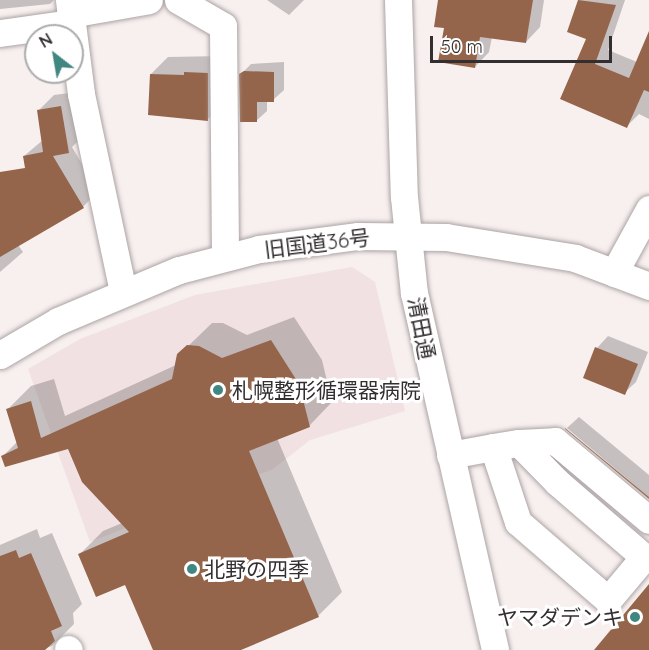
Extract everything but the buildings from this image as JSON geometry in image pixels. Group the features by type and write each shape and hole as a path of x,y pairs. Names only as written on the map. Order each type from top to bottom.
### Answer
{"street":[{"path":"0,33 70,12 149,0"},
{"path":"178,0 223,26 225,257"},
{"name":"清田通","path":"398,0 408,236 414,293 495,650"},
{"path":"70,12 81,94 123,291"},
{"path":"614,273 649,209"},
{"name":"旧国道36号","path":"0,355 123,291 225,257 321,240 408,236 446,237 575,258 649,286"},
{"path":"450,455 506,445 555,441 649,520"},
{"path":"506,445 557,482 644,557 608,600 518,522 506,445"}],"shaded area":[{"name":"札幌整形循環器病院","path":"352,267 375,282 405,411 310,440 273,469 90,542 28,369 80,339 195,295"}],"place":[{"name":"札幌整形循環器病院","path":"218,390"},
{"name":"北野の四季","path":"192,569"},
{"name":"ヤマダデンキ","path":"635,617"}]}
